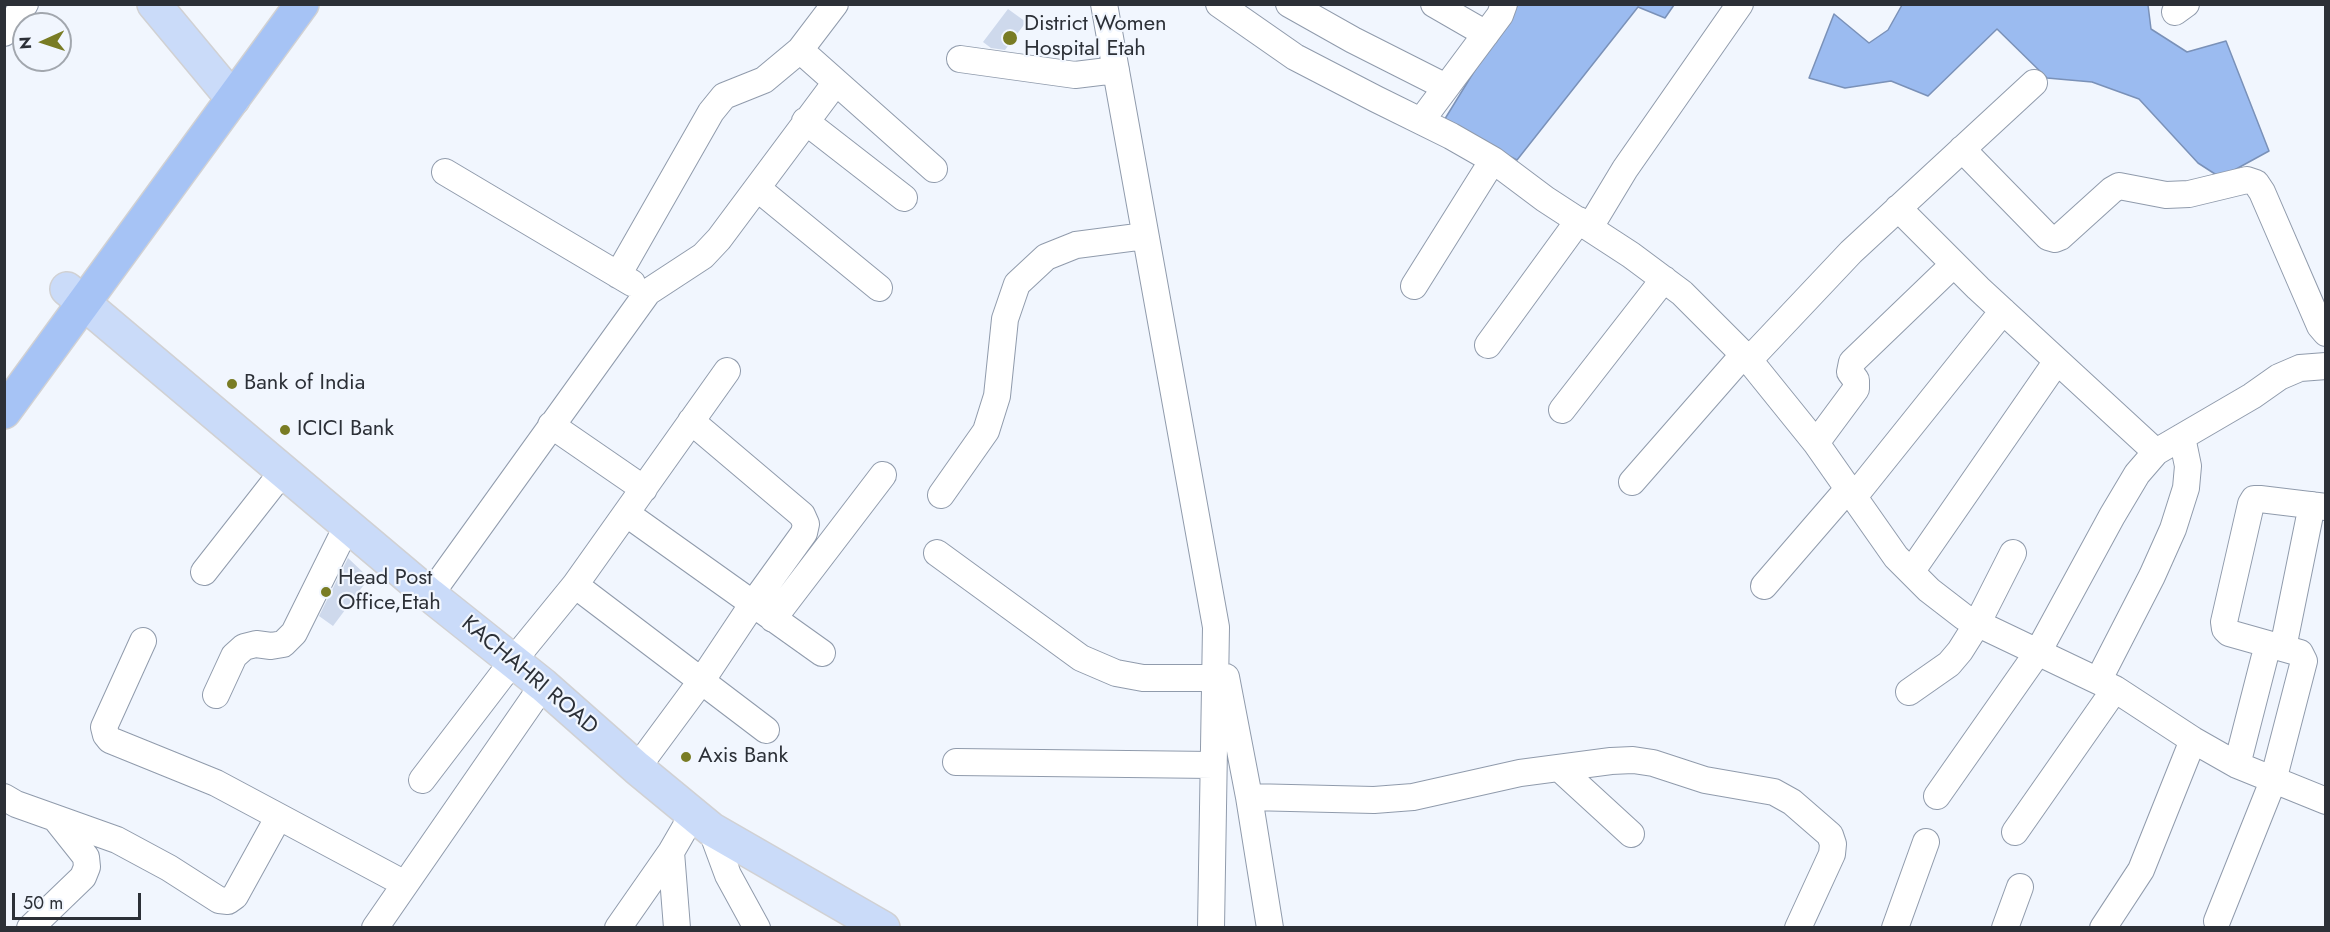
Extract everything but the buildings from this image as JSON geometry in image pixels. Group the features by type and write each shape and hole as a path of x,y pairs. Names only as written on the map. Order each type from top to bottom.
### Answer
{"highway":[{"path":"226,91 276,4"},
{"path":"4,412 76,295 226,91 302,4"},
{"path":"4,374 76,295"}],"main road":[{"path":"154,4 226,91"},
{"name":"KACHAHRI ROAD","path":"76,295 430,595 543,685 702,822 883,927"}],"street":[{"path":"4,33 25,4"},
{"path":"618,275 711,112 724,96 764,80 800,50 836,4"},
{"path":"1104,4 1216,627 1249,797 1270,927"},
{"path":"1218,4 1295,57 1451,136 1493,160 1682,292 1747,357 1816,443 1896,557 1929,590 1964,617 2106,685 2237,765 2273,782 2325,801"},
{"path":"1289,4 1353,40 1446,87"},
{"path":"1434,4 1486,34"},
{"path":"1421,121 1500,15 1504,4"},
{"path":"1488,345 1625,169 1740,4"},
{"path":"800,50 934,169"},
{"path":"960,59 1075,75 1116,70"},
{"path":"430,595 648,292 704,256 836,82"},
{"path":"1632,482 1747,357 1851,252 2034,83"},
{"path":"805,121 904,198"},
{"path":"1962,149 2048,237 2055,239 2112,190 2120,186 2166,195 2189,194 2247,180 2256,183 2325,333"},
{"path":"1414,286 1493,160"},
{"path":"444,172 648,292"},
{"path":"757,188 879,288"},
{"path":"1898,208 1954,264 2156,453"},
{"path":"941,495 986,431 997,396 1005,318 1017,284 1046,257 1076,245 1145,236"},
{"path":"1816,443 1856,389 1856,380 1850,372 1852,362 1954,264"},
{"path":"1563,410 1664,279"},
{"path":"1764,586 1850,494 2003,310"},
{"path":"1911,572 2057,360"},
{"path":"1937,796 2038,652 2112,516 2138,474 2156,453 2252,396 2279,377 2300,368 2325,366"},
{"path":"422,780 513,661 575,585 726,371"},
{"path":"637,768 702,680 804,533 806,524 802,515 691,421"},
{"path":"551,425 644,489"},
{"path":"2015,832 2106,685 2173,529 2186,488 2188,466 2182,437"},
{"path":"204,573 284,470"},
{"path":"773,619 883,475"},
{"path":"2217,921 2273,782 2304,661 2300,653 2275,646 2229,633 2225,629 2224,621 2251,504 2254,499 2260,499 2319,506 2275,646 2237,765"},
{"path":"627,514 822,653"},
{"path":"216,695 234,656 244,647 256,644 271,646 283,644 294,633 348,524"},
{"path":"937,553 1081,658 1116,673 1143,678 1215,678"},
{"path":"1909,692 1949,664 1977,624 2013,553"},
{"path":"575,585 766,730"},
{"path":"1211,927 1216,627"},
{"path":"143,640 104,727 105,735 110,740 216,783 405,884"},
{"path":"375,927 543,685"},
{"path":"2103,927 2119,907 2141,870 2193,740"},
{"path":"1249,797 1374,800 1413,797 1520,773 1633,760 1653,763 1705,780 1774,792 1792,802 1830,835 1833,844 1832,854 1798,927"},
{"path":"956,762 1214,765"},
{"path":"1559,768 1631,834"},
{"path":"4,797 117,840 169,868 219,900 228,901 235,896 278,818"},
{"path":"30,927 83,877 87,867 86,857 55,818"},
{"path":"618,927 671,852 702,822 757,927"},
{"path":"1895,927 1926,842"},
{"path":"671,852 677,927"},
{"path":"2005,927 2020,887"}],"water":[{"path":"1515,5 1674,5 1665,18 1638,7 1517,160 1443,122"},
{"path":"1902,5 2148,5 2151,29 2187,52 2226,41 2269,151 2227,174 2215,174 2198,163 2139,99 2092,82 2047,78 1997,29 1928,96 1891,81 1845,88 1809,78 1834,14 1869,43 1888,30"}],"place":[{"name":"District Women Hospital Etah","path":"1010,38"},
{"name":"Bank of India","path":"232,384"},
{"name":"ICICI Bank","path":"285,430"},
{"name":"Head Post Office,Etah","path":"326,592"},
{"name":"Axis Bank","path":"686,757"}]}
